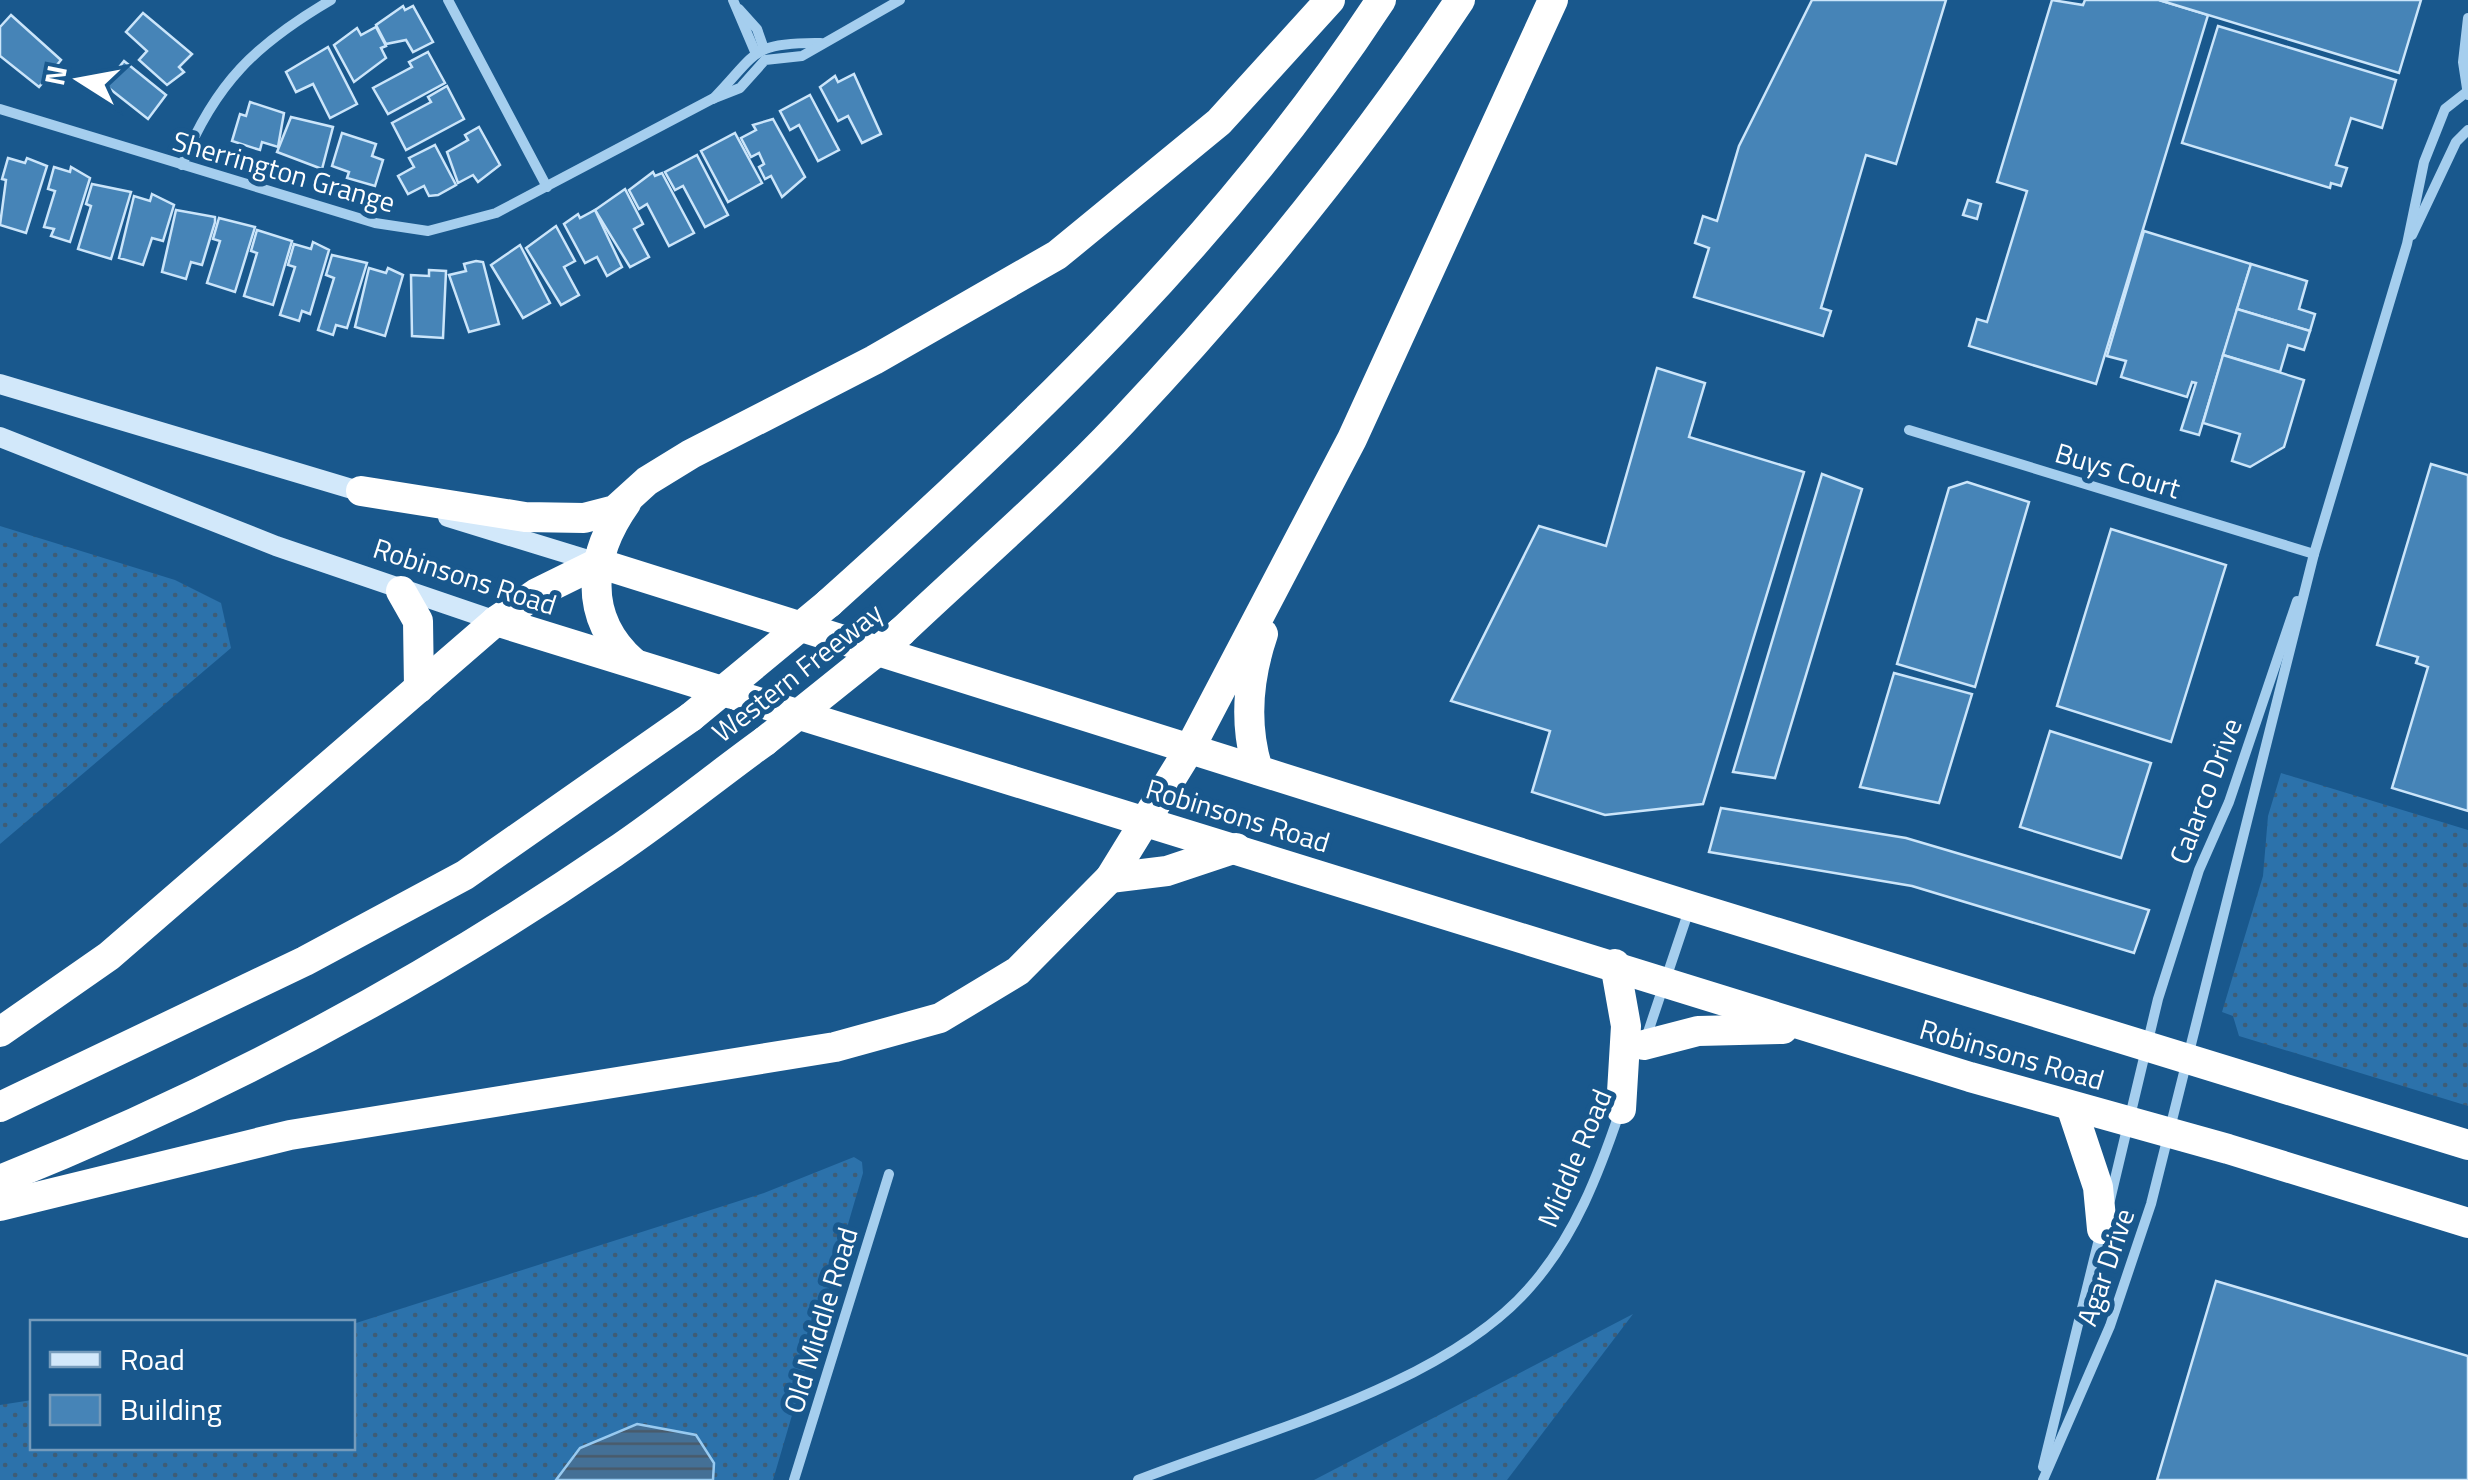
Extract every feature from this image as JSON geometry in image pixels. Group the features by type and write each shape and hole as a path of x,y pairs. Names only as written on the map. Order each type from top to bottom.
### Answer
{"highway":[{"path":"636,664 614,643 601,621 596,599 598,563 607,532 627,500 646,481 874,360 1057,256 1219,122 1330,0"},
{"name":"Western Freeway","path":"0,1107 305,960 465,875 690,717 829,603 986,462 1176,268 1277,148 1380,0"},
{"name":"Western Freeway","path":"0,1180 86,1146 242,1072 407,984 613,853 765,741 901,632 1121,424 1226,305 1406,81 1460,0"},
{"path":"0,1206 290,1135 704,1070 897,1032 940,1018 1018,971 1110,878 1190,748 1360,421 1553,0"},
{"path":"361,491 525,517 599,516 627,500"},
{"path":"0,1032 109,956 496,621 537,593 598,563"},
{"name":"Robinsons Road","path":"598,563 1690,906 2468,1144"},
{"path":"1258,770 1251,746 1249,700 1260,642 1282,574"},
{"path":"401,591 412,607 421,638 419,688"},
{"name":"Robinsons Road","path":"496,621 1821,1030 2468,1223"},
{"path":"1110,878 1166,871 1236,848"},
{"path":"1615,964 1626,1026 1621,1109"},
{"path":"1640,1056 1716,1030 1821,1030"},
{"path":"2071,1106 2098,1187 2102,1229"}],"main road":[{"name":"Robinsons Road","path":"0,384 598,563"},
{"name":"Robinsons Road","path":"0,437 401,591 496,621"}],"street":[{"path":"182,164 208,107 236,70 278,34 331,0"},
{"path":"448,0 547,187"},
{"name":"Sherrington Grange","path":"0,109 375,223 410,230 444,229 479,220 547,187 740,88 765,60 802,56 900,0"},
{"path":"734,2 757,28 759,49 765,60"},
{"name":"Calarco Drive","path":"2186,1059 2314,554 2406,244 2414,199 2444,109 2467,92 2464,34 2468,18"},
{"name":"Sherrington Grange","path":"712,99 759,49 821,43"},
{"name":"Calarco Drive","path":"2406,244 2456,142 2468,130"},
{"name":"Buys Court","path":"1908,430 2314,554"},
{"name":"Calarco Drive","path":"2148,1048 2158,999 2198,870 2229,802 2314,554"},
{"name":"Middle Road","path":"1138,1480 1413,1372 1476,1335 1530,1288 1570,1231 1621,1109 1690,906"},
{"name":"Agar Drive","path":"2042,1480 2148,1048"},
{"name":"Agar Drive","path":"2042,1480 2110,1326 2170,1133 2186,1059"},
{"name":"Old Middle Road","path":"794,1480 889,1174"}],"shaded area":[{"path":"0,526 175,580 221,603 231,648 0,844"},
{"path":"2281,773 2468,830 2468,1106 2239,1036 2233,1016 2222,1012 2263,876 2268,816"},
{"path":"854,1157 862,1162 863,1173 773,1480 0,1480 0,1405 30,1400 30,1450 355,1450 355,1323 764,1193"},
{"path":"1633,1314 1507,1480 1314,1480"},
{"path":"637,1424 696,1435 714,1463 713,1480 556,1480 580,1448"}],"building":[{"path":"1812,0 1946,0 1896,164 1866,155 1821,308 1831,311 1823,336 1694,297 1709,248 1695,243 1703,216 1717,221 1739,146"},
{"path":"2052,0 2083,5 2085,0 2159,0 2208,15 2096,384 1969,346 1977,319 1987,322 2027,191 1997,182"},
{"path":"2159,0 2421,0 2399,73"},
{"path":"403,6 405,10 413,6 433,42 413,52 406,40 386,44 376,25"},
{"path":"143,13 192,54 179,67 184,72 167,85 139,60 147,51 126,32"},
{"path":"11,15 61,60 39,87 0,56 0,27"},
{"path":"2218,26 2396,80 2382,128 2351,118 2336,165 2347,168 2341,186 2331,183 2330,188 2182,143"},
{"path":"376,27 386,46 381,48 386,58 354,82 334,45 357,28 361,35"},
{"path":"328,47 357,104 330,118 313,84 296,92 286,72"},
{"path":"428,52 445,83 388,114 373,88 412,67 409,62"},
{"path":"124,61 166,95 148,119 105,85"},
{"path":"854,74 881,134 862,143 848,116 838,121 820,87 835,76 838,82"},
{"path":"447,86 464,119 406,150 392,123 431,102 428,97"},
{"path":"810,95 839,150 818,161 799,125 790,130 780,111"},
{"path":"250,102 284,113 278,147 262,142 260,150 232,141 240,114 246,116"},
{"path":"291,117 333,127 322,169 277,152"},
{"path":"773,119 805,177 782,197 771,176 765,179 759,167 764,164 759,153 751,157 741,138 756,130 753,125"},
{"path":"479,127 500,165 478,182 473,175 458,183 447,152 468,140 465,135"},
{"path":"342,133 376,144 372,156 383,160 375,186 347,178 349,172 332,166"},
{"path":"735,133 762,183 728,202 701,151"},
{"path":"435,145 456,185 438,195 429,196 424,186 408,194 398,176 414,167 409,158"},
{"path":"697,155 728,215 705,227 683,186 675,190 665,172"},
{"path":"8,158 25,163 27,158 47,166 26,233 0,225 6,180 2,179"},
{"path":"54,167 70,172 71,167 90,178 70,242 51,236 54,229 44,227 55,191 48,189"},
{"path":"653,172 655,176 662,173 694,233 669,246 647,204 639,209 629,190"},
{"path":"92,184 131,192 111,259 78,249 91,206 86,204"},
{"path":"625,189 643,224 634,229 649,257 630,267 595,210"},
{"path":"152,194 174,205 163,241 152,238 143,265 119,258 134,196 150,201"},
{"path":"1968,200 1981,204 1977,219 1963,215"},
{"path":"176,210 215,217 202,265 191,262 186,279 162,272"},
{"path":"595,210 622,267 607,276 597,257 585,263 564,224 578,214 580,218"},
{"path":"219,218 255,227 235,292 207,283 220,241 213,239"},
{"path":"556,226 575,261 564,267 579,295 561,305 526,248"},
{"path":"257,230 292,241 273,305 244,296 257,253 251,251"},
{"path":"2144,231 2251,264 2199,435 2181,430 2196,383 2192,382 2187,397 2121,377 2126,361 2107,356"},
{"path":"313,242 329,250 310,314 302,311 299,321 280,315 295,267 288,265 294,244 311,249"},
{"path":"520,245 550,303 523,318 491,265"},
{"path":"332,255 367,263 347,328 336,325 333,335 318,330 334,278 326,275"},
{"path":"483,262 499,324 469,332 449,275 466,271 464,264"},
{"path":"2251,264 2307,281 2299,309 2315,314 2310,331 2237,309"},
{"path":"369,268 386,273 388,268 403,275 385,336 355,327"},
{"path":"429,270 446,271 443,338 412,336 411,275 429,276"},
{"path":"2237,309 2310,331 2304,350 2288,345 2280,372 2223,355"},
{"path":"2223,355 2304,380 2284,447 2250,467 2232,461 2240,434 2203,423"},
{"path":"1657,368 1705,383 1689,437 1804,472 1703,804 1605,815 1532,792 1550,731 1451,701 1539,526 1606,546"},
{"path":"2431,464 2468,475 2468,811 2392,788 2428,667 2416,663 2418,657 2377,645"},
{"path":"1822,474 1862,489 1775,778 1733,772"},
{"path":"1967,482 2029,502 1975,687 1897,664 1949,488"},
{"path":"2111,529 2226,565 2171,742 2057,706"},
{"path":"1894,673 1972,694 1939,803 1860,787"},
{"path":"2050,731 2151,763 2121,858 2020,827"},
{"path":"1721,808 1906,838 2149,910 2134,953 1912,886 1709,852"},
{"path":"2216,1281 2468,1356 2468,1480 2157,1480"}]}
